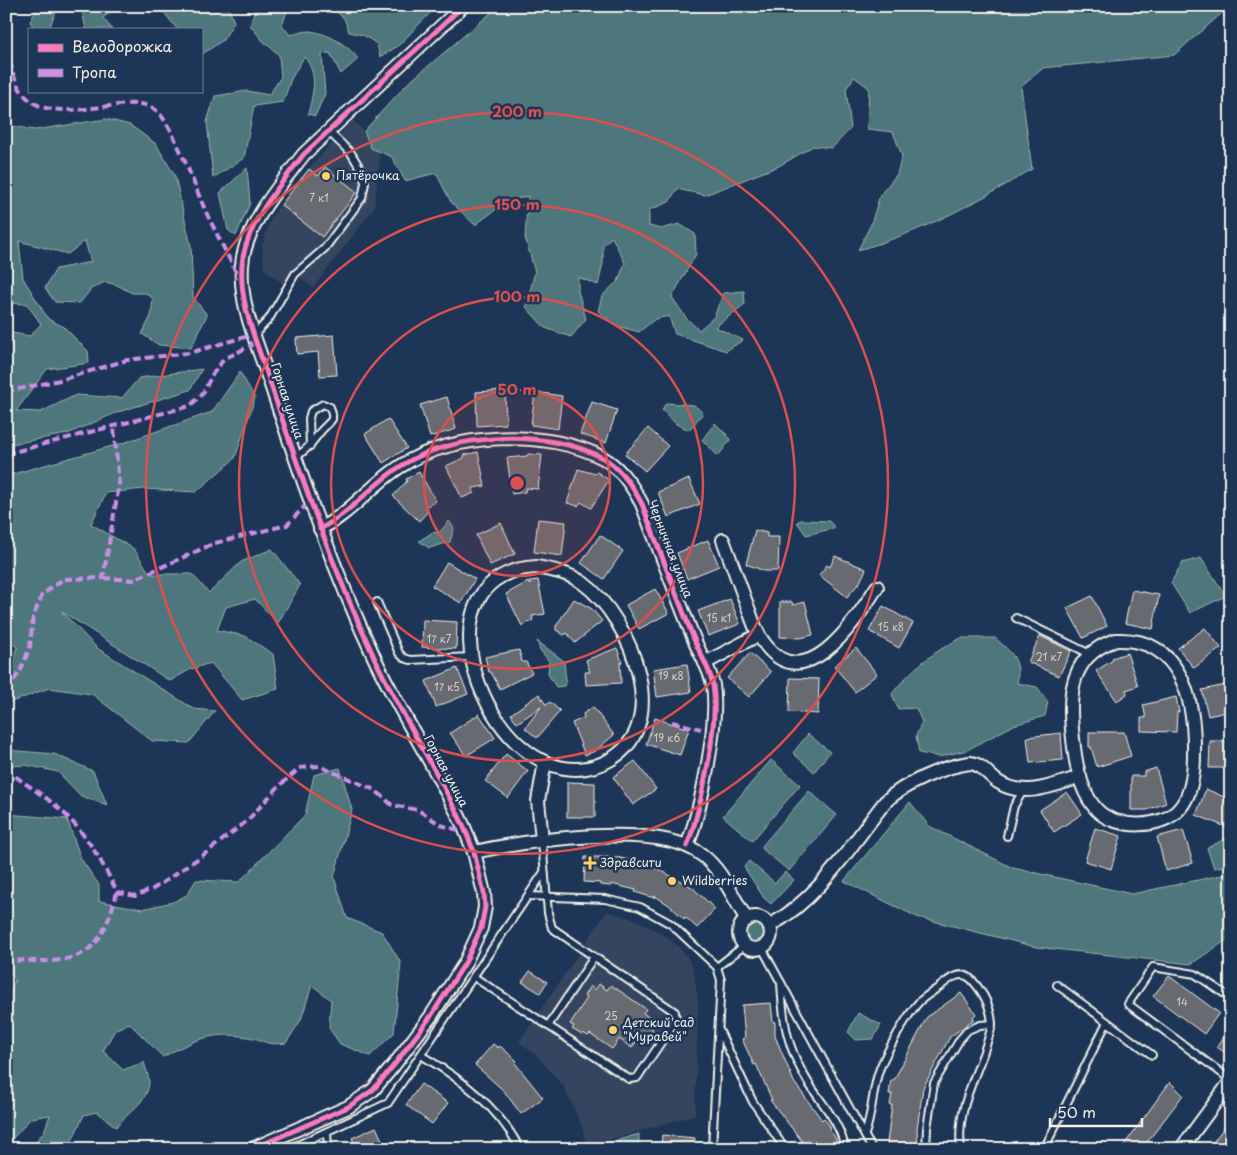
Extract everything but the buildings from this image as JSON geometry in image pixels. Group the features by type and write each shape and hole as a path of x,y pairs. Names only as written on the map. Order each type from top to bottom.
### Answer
{"street":[{"name":"Горная улица","path":"252,1149 348,1107 380,1082 431,1016 465,962 481,928 485,907 484,892 474,852 445,788 374,658 320,529 255,334 241,283 243,256 264,210 304,154 327,130 463,6"},
{"name":"Черничная улица","path":"320,529 349,511 400,466 422,454 447,445 492,438 516,438 568,446 604,459 633,487 642,504 694,642 706,663 713,684 713,725 697,816 687,846"},
{"path":"722,540 758,635 771,652 786,661 811,660 823,653 843,636 877,586"},
{"path":"536,567 567,574 589,588 609,610 630,645 640,682 642,702 639,720 632,736 611,760 595,766 577,768 545,762 529,754 505,730 480,687 470,657 471,626 479,600 498,579 510,572 536,567"},
{"path":"706,663 758,635"},
{"path":"1129,640 1157,649 1168,658 1177,670 1189,699 1192,718 1194,765 1187,796 1181,808 1173,816 1149,823 1124,822 1099,812 1090,802 1080,777 1073,735 1072,689 1076,674 1090,654 1104,644 1129,640"},
{"path":"542,839 538,801 545,762"},
{"path":"769,926 792,912 809,898 884,802 908,784 970,763 980,766 999,782 1023,791 1055,785 1080,777"},
{"path":"474,852 542,839 598,836 644,838 687,846 702,854 713,866 747,920"},
{"path":"761,919 769,926 770,940 762,948 753,949 745,945 740,932 747,920 761,919"},
{"path":"1181,1149 1231,1080"}],"lane":[{"path":"255,334 269,319 295,274 325,248 362,198 365,183 363,173 350,154 327,130"},
{"path":"295,457 310,446 332,420 330,407 323,404 311,411 310,446"},
{"path":"378,602 399,653 404,658 411,660 470,657"},
{"path":"1016,618 1090,654"},
{"path":"1007,836 1014,806 1023,791"},
{"path":"474,977 633,1080 676,1020 675,1012 552,928 546,897 542,839"},
{"path":"289,1149 388,1103 544,872"},
{"path":"528,896 605,899 640,907 671,924 717,967 721,980 712,1149"},
{"path":"717,967 745,945"},
{"path":"762,948 872,1149"},
{"path":"548,1026 594,957"},
{"path":"1231,998 1195,974 1153,967 1128,1004 1231,1080"},
{"path":"865,1134 881,1064 920,1001 950,978 956,975 964,975 971,979 986,1000 991,1011 992,1024 963,1105 959,1131 960,1149"},
{"path":"780,980 783,1023 786,1035 807,1080 842,1134 845,1149"},
{"path":"1057,985 1152,1055"},
{"path":"1044,1149 1107,1022"},
{"path":"926,1149 926,1128 934,1082 960,1039 968,1030 992,1024"},
{"path":"719,1029 753,1102 785,1149"},
{"path":"421,1055 456,1076 474,1091 502,1120 520,1149"},
{"path":"327,1132 328,1149"}],"shaded area":[{"path":"353,120 372,141 380,157 374,208 313,288 299,277 291,290 264,269 262,246 271,218 289,190"},
{"name":"Детский сад \"Муравей\"","path":"607,911 637,920 665,936 678,946 688,958 694,971 698,1003 695,1115 587,1146 582,1126 564,1087 536,1055 519,1042"}],"green space":[{"path":"38,6 58,6 49,28 34,28 30,22"},
{"path":"81,6 118,6 103,18 111,28 86,28"},
{"path":"167,6 232,6 229,9 234,22 223,40 202,54 202,28 176,28 163,11"},
{"path":"256,6 289,6 282,25 290,35 305,31 323,34 337,40 358,59 341,74 330,53 322,54 325,94 315,116 308,114 314,84 312,70 304,57 291,79 283,102 254,106 244,158 213,178 207,122 215,96 247,91 269,95 281,77 279,55 262,40 250,25"},
{"path":"329,6 437,6 398,46 380,57 377,44 363,35 349,32 344,18"},
{"path":"499,6 1230,6 1174,55 1043,68 1021,87 1032,169 948,216 881,243 858,250 871,224 880,195 897,174 902,156 893,132 867,129 869,88 854,77 846,89 851,128 832,148 813,146 779,166 705,195 677,189 669,202 649,210 649,226 661,229 679,224 695,234 696,254 672,297 686,318 699,330 714,317 723,293 744,291 745,304 715,327 743,340 726,351 675,334 669,316 655,319 639,332 617,326 598,311 602,296 618,281 625,263 612,237 603,245 603,263 598,285 578,277 578,291 586,319 571,337 545,328 526,307 535,272 525,237 528,196 505,203 475,225 451,202 436,173 405,181 392,157 371,148 364,131 406,85"},
{"path":"106,119 130,125 156,144 175,176 191,246 193,297 207,315 191,348 159,345 142,334 151,316 153,299 146,293 132,293 117,285 105,282 91,289 80,303 55,302 45,288 56,269 91,262 85,241 68,254 19,241 23,278 48,319 64,327 88,351 89,363 47,369 16,411 41,412 76,395 122,398 139,378 202,369 190,390 118,412 67,434 6,445 6,332 30,336 41,324 27,304 6,303 6,125 35,130"},
{"path":"247,168 250,203 236,236 228,230 220,193"},
{"path":"240,372 255,398 235,458 196,492 144,489 106,493 91,524 134,549 150,574 192,574 209,593 241,562 272,549 300,585 278,623 255,599 226,607 217,630 245,636 273,654 278,689 242,700 211,663 191,669 170,681 61,611 97,648 194,709 215,711 189,743 152,741 92,694 49,688 6,704 6,680 17,647 9,641 6,644 6,476 123,443 212,412"},
{"path":"666,403 694,405 703,413 689,430 676,424 662,410"},
{"path":"715,423 731,439 718,456 702,440"},
{"path":"801,520 829,521 835,528 806,535 797,522"},
{"path":"449,521 454,528 450,542 429,548 419,541 433,532 439,533"},
{"path":"1201,558 1226,596 1190,613 1171,583 1182,563"},
{"path":"961,638 995,638 1006,648 1014,657 1018,668 1017,683 1037,687 1048,702 1045,716 1014,725 967,750 939,757 919,753 916,736 922,722 916,708 898,709 892,694 923,662"},
{"path":"537,641 564,661 566,682 564,686 556,687 548,674 549,661 540,650"},
{"path":"808,734 830,752 814,772 793,753"},
{"path":"6,750 54,754 93,771 107,805 81,796 58,772 26,765 6,766"},
{"path":"771,760 800,785 752,841 723,816"},
{"path":"340,768 352,810 334,877 347,918 382,932 401,963 394,1033 370,1056 340,1044 329,1028 331,1000 312,985 301,1020 286,1043 269,1043 235,1035 213,1036 184,1046 163,1057 129,1023 115,1030 103,1051 123,1070 144,1062 149,1082 148,1089 141,1101 116,1127 97,1112 84,1115 68,1149 29,1149 44,1132 50,1115 31,1118 14,1137 6,1141 6,996 11,992 15,979 6,969 6,814 67,819 81,859 99,885 99,901 142,909 173,902 187,895 196,880 239,882 305,815 314,775"},
{"path":"809,791 837,815 789,871 762,849 762,846"},
{"path":"910,802 929,826 1013,868 1132,894 1231,873 1231,937 1191,964 1036,947 917,917 844,881"},
{"path":"1225,839 1231,840 1231,864 1214,868 1207,848"},
{"path":"749,861 775,883 785,872 794,880 771,904 764,898 744,867"},
{"path":"755,924 761,927 764,933 761,939 755,942 749,939 746,933 749,927"},
{"path":"858,1013 881,1025 873,1039 856,1040 848,1032"},
{"path":"639,1134 639,1149 597,1149 597,1146"}],"marked path":[{"path":"6,37 7,6"},
{"path":"6,38 17,84 27,98 39,106 72,110 137,104 148,106 157,111 177,143 206,212 240,280"},
{"path":"6,392 64,379 127,360 189,353 255,334"},
{"path":"6,454 190,406 203,393 212,375 224,359 252,345 252,337"},
{"path":"6,690 20,672 30,647 33,617 42,595 63,579 103,578 119,485 114,427"},
{"path":"103,578 133,580 215,543 287,525 305,506"},
{"path":"672,722 701,729"},
{"path":"117,892 135,896 153,889 202,856 247,821 279,786 300,768 319,766 375,790 392,805 418,810 441,825 458,830"},
{"path":"6,769 50,801 71,820 97,854 117,892 101,935 85,952 58,960 18,961 6,965"}],"cycle path":[{"path":"252,1149 348,1107 373,1090 431,1016 465,963 481,928 485,907 484,893 474,852 464,827 374,657 331,557 255,338 245,306 242,273 243,257 252,229 276,190 304,154 463,6"},
{"path":"320,529 342,515 390,473 422,455 446,446 501,438 556,442 603,458 621,472 642,504 694,639 710,673 713,685 713,721 708,766 698,811 687,846"}],"place":[{"name":"Пятёрочка","path":"326,176"},
{"name":"Здравсити","path":"590,863"},
{"name":"Wildberries","path":"672,881"},
{"name":"Детский сад \"Муравей\"","path":"613,1030"}]}
